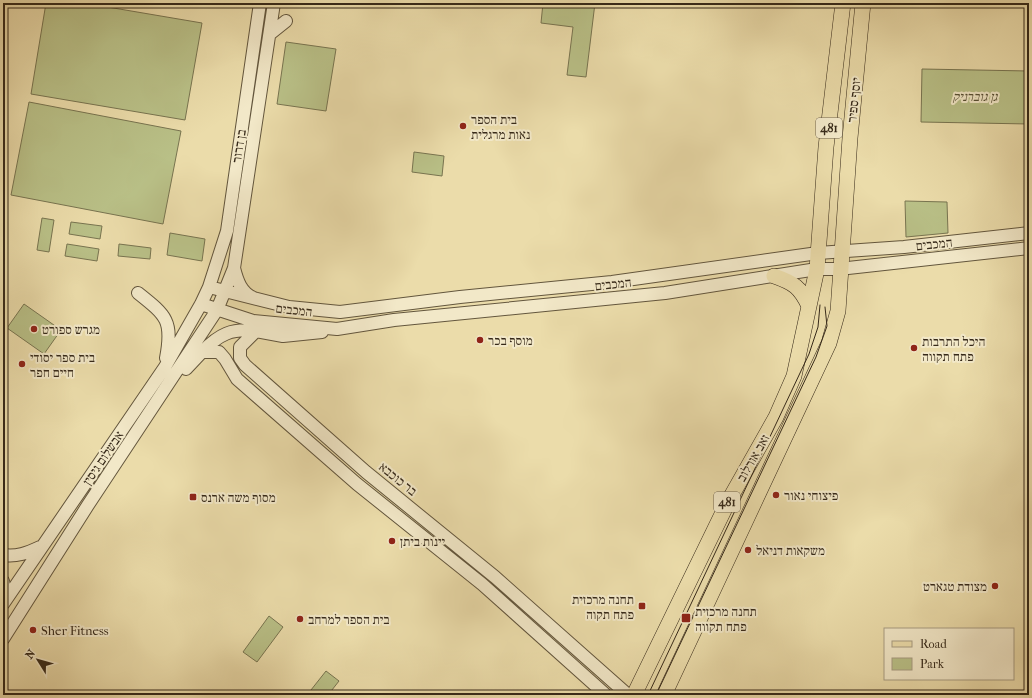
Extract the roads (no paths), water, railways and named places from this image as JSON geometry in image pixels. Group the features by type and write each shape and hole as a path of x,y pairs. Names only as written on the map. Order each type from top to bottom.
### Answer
{"main road":[{"name":"יוסף ספיר","path":"818,253 826,147 843,3"},
{"name":"יוסף ספיר","path":"839,269 863,3"},
{"name":"זאב אורלוב","path":"634,695 728,502 786,396 794,376 817,270 818,253"},
{"name":"זאב אורלוב","path":"664,695 829,343 838,311 839,269"},
{"path":"774,276 790,281 798,287 803,292 809,306"}],"street":[{"name":"בן דרור","path":"209,287 227,231 260,3"},
{"name":"בן דרור","path":"225,292 234,268 271,33 274,3"},
{"path":"271,33 286,21"},
{"name":"המכבים","path":"209,287 310,311 340,312 460,297 612,282 818,253 940,244 1029,233"},
{"name":"המכבים","path":"201,304 253,320 337,329 394,320 665,293 817,270 839,269 1029,248"},
{"path":"234,268 238,281 251,297 268,302"},
{"name":"אבשלום גיסין","path":"3,604 41,546 84,487 165,367 209,287"},
{"name":"אבשלום גיסין","path":"3,639 88,505 168,387 217,310 225,292"},
{"path":"138,293 165,317 170,335 165,367"},
{"path":"168,387 212,342 224,334 241,329 283,336 337,329"},
{"name":"בר כוכבא","path":"256,331 240,346 240,358 245,365 366,472 498,580 628,695"},
{"path":"202,352 219,352 237,379 357,484 482,584 606,695"},
{"path":"3,555 12,556 24,554 41,546"},
{"path":"3,581 6,591 3,604"}],"tram line":[{"path":"648,695 809,354 818,327 820,305"},
{"path":"656,695 816,357 827,326 825,307"}],"place":[{"name":"בית הספר נאות מרגלית","path":"463,126"},
{"name":"מגרש ספורט","path":"34,329"},
{"name":"מוסף בכר","path":"480,340"},
{"name":"היכל התרבות פתח תקווה","path":"914,348"},
{"name":"בית ספר יסודי חיים חפר","path":"22,364"},
{"name":"פיצוחי נאור","path":"776,495"},
{"name":"מסוף משה ארנס","path":"193,497"},
{"name":"יינות ביתן","path":"392,541"},
{"name":"משקאות דניאל","path":"748,550"},
{"name":"מצודת טגארט","path":"995,586"},
{"name":"תחנה מרכזית פתח תקוה","path":"642,606"},
{"name":"תחנה מרכזית פתח תקווה","path":"686,618"},
{"name":"בית הספר למרחב","path":"300,619"},
{"name":"Sher Fitness","path":"33,630"}],"park label":[{"name":"גן גוברניק","path":"975,96"}]}
